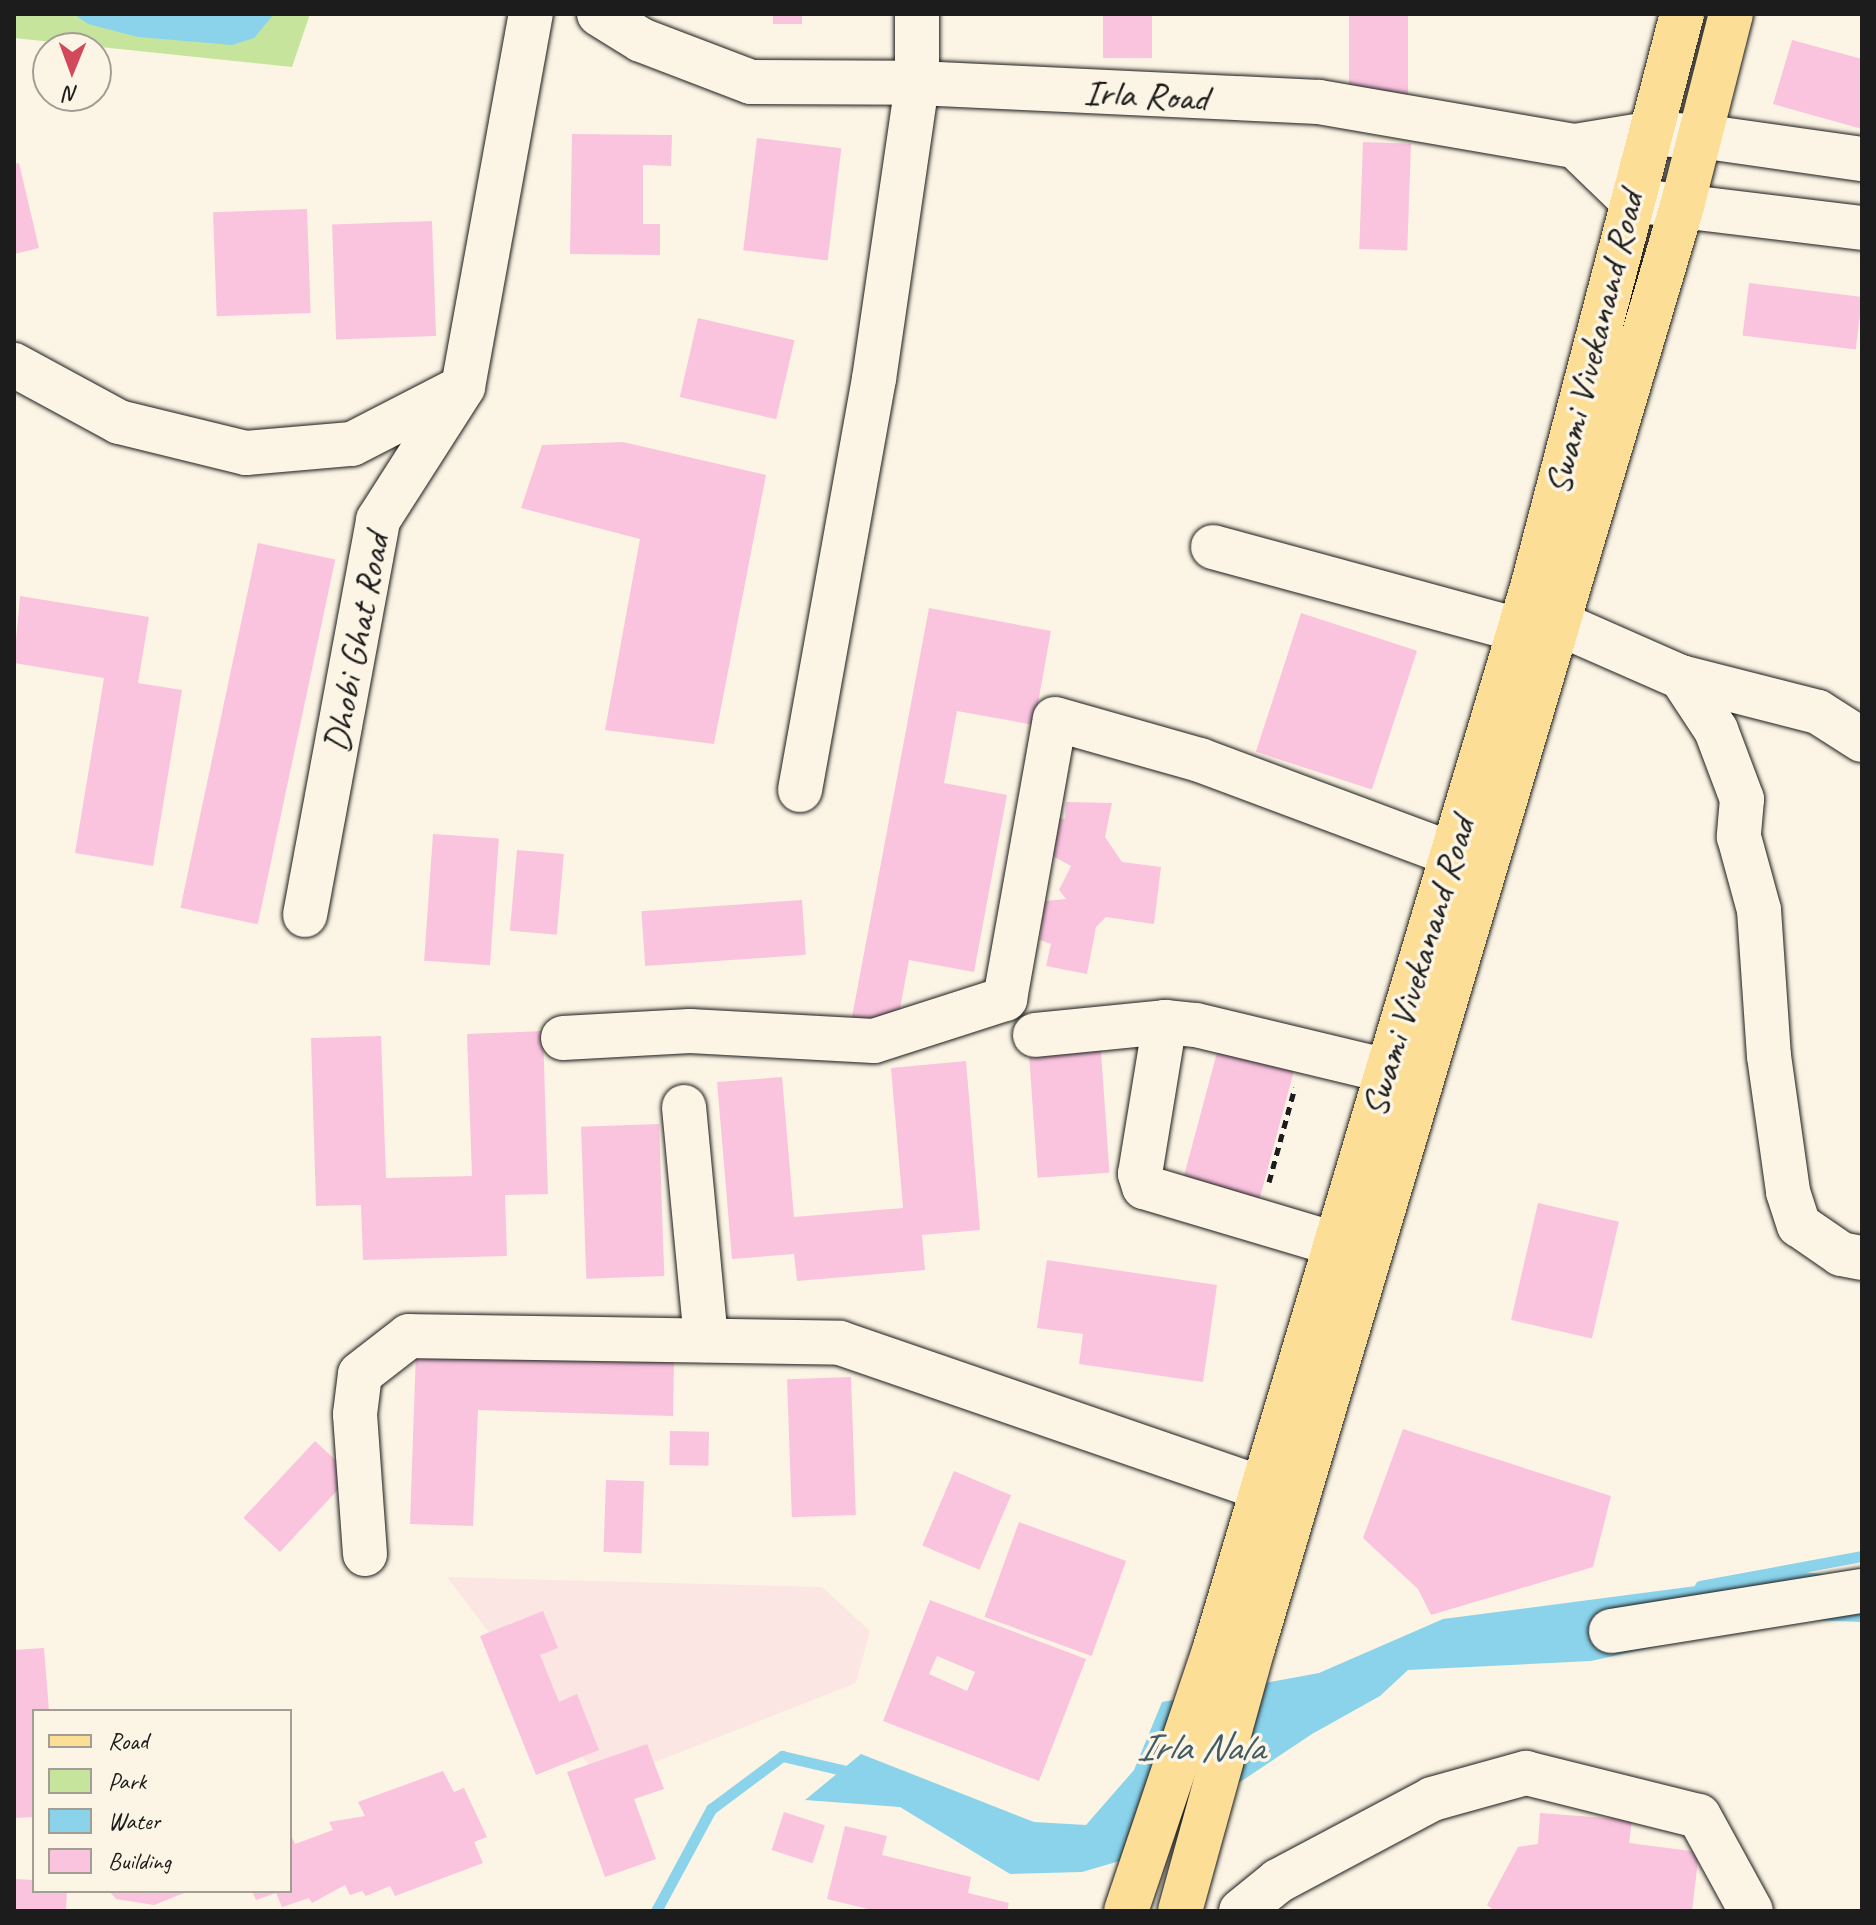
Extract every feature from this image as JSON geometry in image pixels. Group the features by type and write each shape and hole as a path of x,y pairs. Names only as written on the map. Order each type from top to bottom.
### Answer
{"main road":[{"name":"Swami Vivekanand Road","path":"1280,1490 1335,1244 1452,854 1540,627 1631,200 1682,14"},
{"name":"Swami Vivekanand Road","path":"1180,1911 1202,1838 1234,1649 1280,1490 1540,627 1682,206 1731,14"},
{"name":"Swami Vivekanand Road","path":"1126,1911 1138,1868 1234,1649"}],"street":[{"name":"Dhobi Ghat Road","path":"305,915 378,520 463,387 531,14"},
{"name":"Irla Road","path":"599,14 641,40 751,82 917,83 1319,102 1575,146 1648,134 1700,136 1862,159"},
{"path":"800,790 874,379 917,83 917,14"},
{"path":"1575,146 1631,200 1862,228"},
{"path":"14,365 119,422 246,453 352,444 463,387"},
{"path":"1213,547 1540,627 1681,677 1818,712 1862,740"},
{"path":"1681,677 1716,730 1742,799 1739,837 1759,910 1769,1056 1788,1192 1799,1225 1841,1254 1862,1258"},
{"path":"563,1038 690,1031 874,1041 1005,999 1055,719 1200,760 1452,854"},
{"path":"1035,1035 1165,1022 1305,1050 1387,1071"},
{"path":"1165,1022 1140,1174 1144,1187 1335,1244"},
{"path":"684,1107 706,1340"},
{"path":"365,1554 355,1414 360,1374 409,1336 840,1343 1280,1490"},
{"path":"1611,1631 1862,1591"},
{"path":"1241,1911 1278,1881 1432,1799 1526,1773 1699,1816 1751,1911"}],"path":[{"path":"1258,1221 1305,1050"}],"shaded area":[{"path":"447,1577 822,1587 870,1631 856,1683 602,1783"}],"green space":[{"path":"14,14 310,14 292,67 112,48 112,32 32,32 32,40 14,38"}],"water":[{"path":"74,14 274,14 254,38 232,45 138,37 88,24"},
{"name":"Irla Nala","path":"1803,1572 1862,1578 1862,1622 1780,1619 1591,1661 1408,1670 1380,1696 1312,1734 1123,1860 1082,1872 1010,1874 900,1807 805,1800 861,1754 1034,1822 1086,1825 1134,1770 1162,1702 1319,1673 1443,1619"}],"building":[{"path":"773,14 802,14 802,24 773,24"},
{"path":"1103,14 1152,14 1152,58 1103,58"},
{"path":"1349,14 1408,14 1408,102 1349,102"},
{"path":"1792,40 1862,59 1862,129 1773,104"},
{"path":"572,134 672,135 671,166 643,165 643,224 660,224 660,255 570,254"},
{"path":"757,138 841,148 828,261 743,250"},
{"path":"1363,142 1411,144 1407,251 1359,249"},
{"path":"19,163 39,248 14,254 14,164"},
{"path":"307,209 311,313 217,316 213,212"},
{"path":"432,221 436,336 336,339 332,224"},
{"path":"1749,283 1862,297 1856,349 1743,336"},
{"path":"698,318 794,340 776,419 680,397"},
{"path":"623,442 766,475 714,744 605,730 640,539 521,508 542,445"},
{"path":"258,543 335,559 258,924 180,908"},
{"path":"20,596 149,617 138,683 182,690 153,866 75,853 104,678 14,663"},
{"path":"929,608 1051,631 1034,725 957,711 944,783 1007,795 974,972 909,960 897,1025 852,1017"},
{"path":"1301,613 1417,651 1372,790 1256,752"},
{"path":"1066,802 1112,803 1105,837 1122,862 1161,867 1154,924 1106,917 1096,927 1087,974 1046,966 1051,944 1040,940 1044,901 1066,899 1059,890 1071,866 1049,854 1052,817 1065,819"},
{"path":"433,834 499,839 490,965 424,961"},
{"path":"517,850 564,854 557,935 510,931"},
{"path":"802,900 806,955 645,966 641,911"},
{"path":"543,1031 548,1194 505,1195 507,1256 363,1260 361,1205 316,1206 311,1038 381,1036 386,1178 472,1176 467,1034"},
{"path":"1222,1034 1298,1054 1258,1206 1181,1186"},
{"path":"1100,1037 1109,1173 1038,1178 1028,1042"},
{"path":"966,1061 980,1230 922,1235 925,1270 797,1281 794,1254 732,1259 717,1082 782,1077 794,1217 903,1208 891,1068"},
{"path":"659,1124 664,1276 586,1279 581,1127"},
{"path":"1538,1203 1619,1222 1592,1339 1511,1320"},
{"path":"1047,1260 1217,1285 1203,1382 1079,1364 1083,1334 1037,1328"},
{"path":"416,1350 674,1359 673,1416 478,1410 473,1526 410,1524"},
{"path":"851,1377 856,1515 792,1517 787,1379"},
{"path":"1403,1429 1611,1496 1593,1567 1431,1615 1418,1589 1363,1538"},
{"path":"670,1431 709,1432 708,1466 669,1465"},
{"path":"315,1441 352,1475 280,1552 243,1518"},
{"path":"954,1471 1011,1495 979,1570 922,1546"},
{"path":"606,1480 644,1481 641,1553 603,1552"},
{"path":"1019,1522 1126,1561 1092,1656 984,1617"},
{"path":"930,1600 1086,1659 1039,1781 883,1721","holes":["937,1656 975,1672 967,1691 929,1674"]},
{"path":"543,1611 558,1648 540,1655 559,1702 577,1694 599,1750 536,1775 480,1636"},
{"path":"44,1648 49,1709 32,1709 32,1817 14,1818 14,1650"},
{"path":"647,1744 664,1789 634,1799 656,1859 605,1877 567,1772"},
{"path":"443,1771 454,1792 464,1788 487,1837 474,1842 483,1863 395,1896 390,1886 366,1896 362,1891 350,1895 345,1885 312,1903 309,1898 282,1907 276,1893 292,1893 292,1837 295,1844 333,1830 329,1822 365,1816 358,1802"},
{"path":"784,1812 825,1825 813,1863 772,1850"},
{"path":"1540,1813 1632,1820 1629,1843 1699,1852 1692,1911 1495,1911 1487,1905 1518,1847 1538,1844"},
{"path":"845,1826 887,1836 882,1855 971,1877 968,1893 1009,1903 1007,1911 876,1911 827,1899"},
{"path":"14,1879 32,1880 32,1893 67,1893 66,1911 14,1911"},
{"path":"111,1893 184,1893 154,1905 116,1899"},
{"path":"253,1893 276,1893 256,1900"}],"waterway":[{"name":"Irla Nala","path":"1700,1586 1862,1556"},
{"name":"Irla Nala","path":"656,1911 711,1809 782,1756 855,1773"}]}
